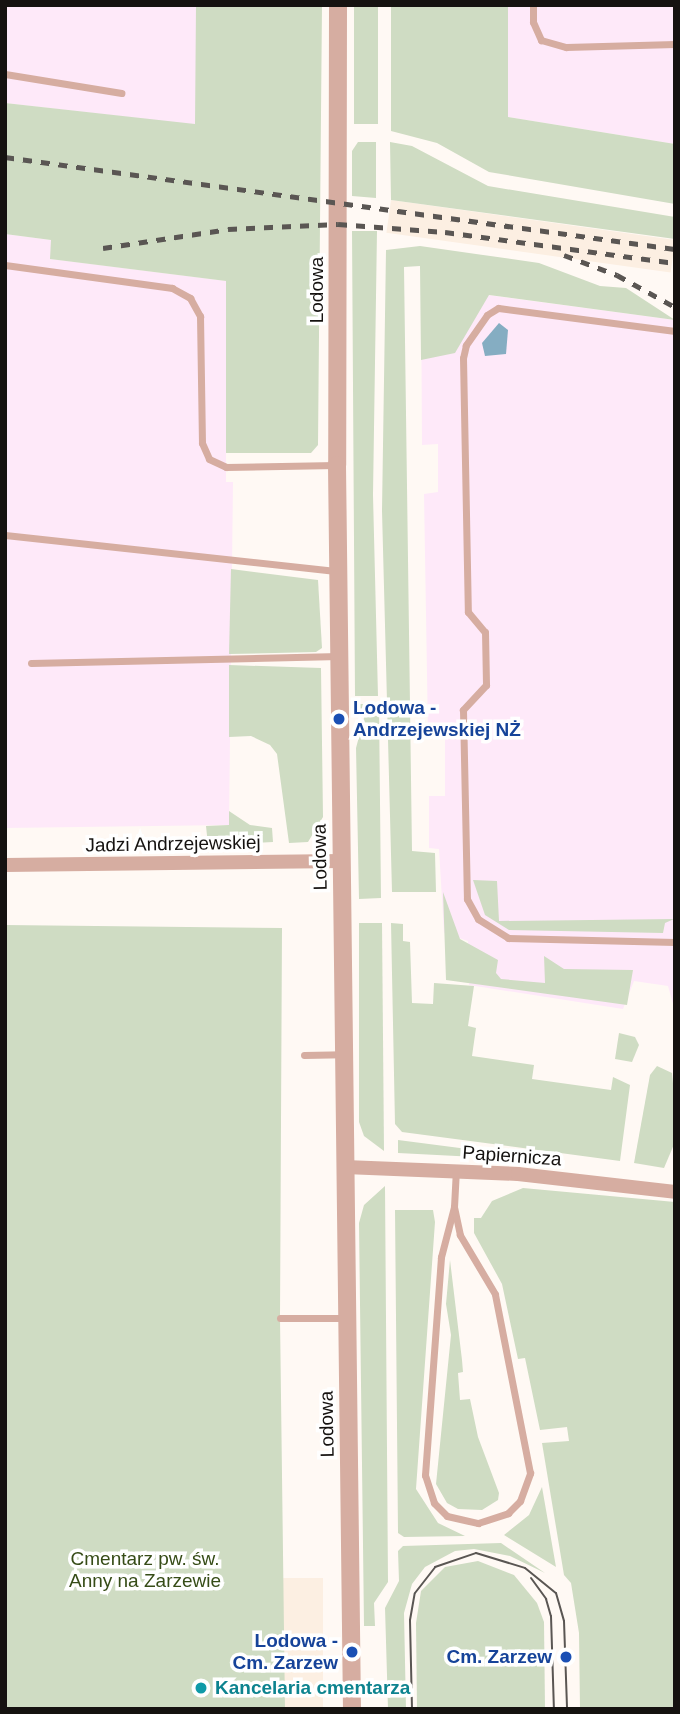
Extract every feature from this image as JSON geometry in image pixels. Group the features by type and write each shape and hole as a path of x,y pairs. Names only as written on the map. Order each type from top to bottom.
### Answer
{"street":[{"name":"Lodowa","path":"338,5 337,465 352,1709"},
{"name":"Jadzi Andrzejewskiej","path":"5,865 342,861"},
{"name":"Papiernicza","path":"345,1167 456,1171 675,1192"}],"lane":[{"path":"533,5 533,22 541,40 566,47 675,44"},
{"path":"5,74 121,93"},
{"path":"5,265 172,288 190,298 200,316 202,443 209,459 226,467 337,465"},
{"path":"675,331 498,308 480,325 463,358 468,612 485,632 486,685 463,710 467,898 478,919 508,938 675,942"},
{"path":"5,535 339,571"},
{"path":"31,663 340,656"},
{"path":"304,1055 344,1054"},
{"path":"454,1206 460,1235 495,1294 530,1473 527,1487 509,1513 478,1523 447,1516 427,1491 425,1475 441,1257 454,1206 456,1171"},
{"path":"280,1318 347,1318"}],"shaded area":[{"path":"5,5 196,5 196,125 5,103"},
{"path":"508,5 675,5 675,144 508,117"},
{"path":"391,200 675,240 671,273 386,233"},
{"path":"5,234 51,240 51,259 226,281 226,482 233,482 229,825 5,828"},
{"path":"421,286 675,320 675,1011 668,986 634,981 623,1009 469,985 468,941 444,933 439,849 429,848 429,796 445,796 445,734 428,734 424,494 438,492 438,444 422,445"},
{"path":"283,1578 323,1578 323,1709 283,1709"}],"green space":[{"path":"196,5 322,5 318,445 311,453 226,453 226,281 50,259 51,240 5,234 5,103 195,124"},
{"path":"354,5 378,5 378,124 354,124"},
{"path":"391,5 508,5 508,117 675,144 675,204 489,172 437,143 391,131"},
{"path":"358,142 376,142 376,198 352,196 352,151"},
{"path":"390,142 412,146 488,186 675,217 675,239 391,200"},
{"path":"352,231 377,231 373,495 378,696 355,696"},
{"path":"420,246 539,263 600,286 626,288 675,320 489,295 455,353 421,360 420,266 404,267 412,851 435,853 436,892 392,892 382,511 386,250"},
{"path":"231,569 318,580 322,648 316,652 229,654"},
{"path":"229,665 321,668 323,817 308,842 289,843 277,754 270,745 251,736 229,737"},
{"path":"355,704 379,704 381,898 359,899 356,748 365,714 356,713"},
{"path":"229,811 250,825 272,828 273,842 208,845 206,826 229,825"},
{"path":"473,880 497,881 499,921 674,919 665,923 663,933 509,930 485,915"},
{"path":"443,892 460,939 498,960 496,973 501,979 545,983 544,956 564,969 633,970 627,1005 446,980"},
{"path":"359,923 382,923 384,1151 364,1136 359,1122"},
{"path":"391,923 403,924 403,941 410,942 412,1003 433,1004 434,983 474,986 468,1026 476,1028 472,1056 534,1065 532,1079 611,1090 613,1077 630,1085 620,1161 402,1132 395,1124"},
{"name":"Cmentarz pw. św. Anny na Zarzewie","path":"5,925 282,928 280,1318 285,1709 5,1709"},
{"path":"619,1033 635,1037 639,1045 632,1062 615,1059"},
{"path":"657,1066 672,1073 675,1104 675,1142 664,1168 634,1163 650,1075"},
{"path":"398,1140 514,1155 514,1159 398,1153"},
{"path":"385,1186 388,1582 374,1603 375,1626 364,1626 359,1223 364,1205"},
{"path":"523,1188 675,1202 675,1709 580,1709 579,1633 571,1583 564,1575 542,1443 569,1441 567,1427 540,1430 525,1358 518,1359 502,1284 474,1233 474,1218 481,1218 492,1201"},
{"path":"395,1210 433,1210 435,1222 416,1489 438,1523 465,1536 404,1537 398,1533"},
{"path":"450,1260 463,1372 458,1373 460,1400 470,1399 478,1437 499,1493 498,1500 482,1510 458,1509 447,1503 436,1484 451,1335 446,1304"},
{"path":"542,1487 556,1567 504,1535 529,1515"},
{"path":"501,1543 545,1573 510,1556 474,1549 455,1551 425,1567 412,1584 404,1613 406,1709 388,1709 385,1608 399,1581 398,1551 403,1546"},
{"path":"478,1561 514,1575 537,1603 544,1622 545,1709 417,1709 416,1623 421,1591 445,1567"}],"water":[{"path":"499,323 508,330 506,354 485,356 482,343"}],"tram line":[{"path":"412,1709 410,1620 415,1593 435,1567 476,1553 525,1568 556,1593 564,1621 567,1709"},
{"path":"531,1578 546,1599 551,1616 554,1709"}],"railway":[{"path":"5,157 675,249"},
{"path":"103,248 228,229 338,224 445,232 675,263"},
{"path":"564,255 617,275 675,307"}],"place":[{"name":"Lodowa - Andrzejewskiej NŻ","path":"339,719"},
{"name":"Lodowa - Cm. Zarzew","path":"352,1652"},
{"name":"Cm. Zarzew","path":"566,1657"},
{"name":"Kancelaria cmentarza","path":"201,1688"}]}
